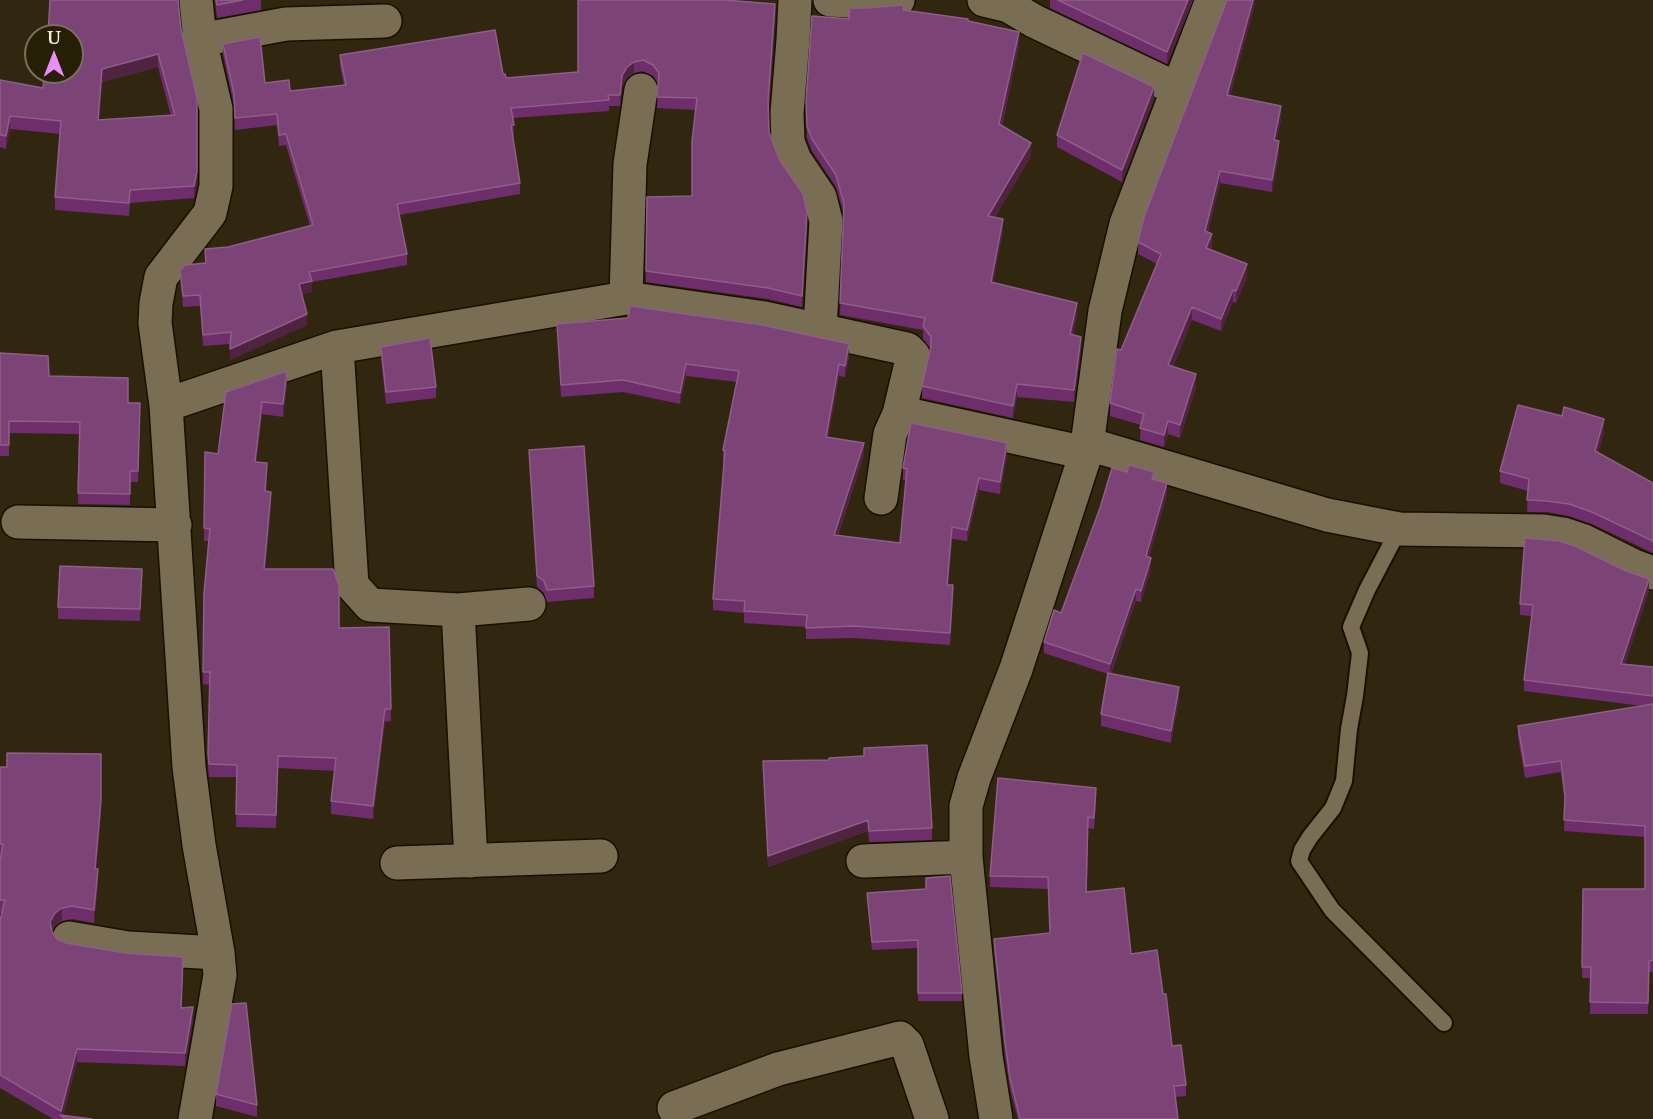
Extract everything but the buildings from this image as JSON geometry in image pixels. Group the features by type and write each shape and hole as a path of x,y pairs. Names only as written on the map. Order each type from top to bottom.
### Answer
{"street":[{"path":"195,1119 220,975 189,767 166,405 155,322 161,277 210,213 216,186 216,109 200,40 196,0"},
{"path":"795,0 787,113 788,142 795,160 820,197 826,221 820,329"},
{"path":"830,0 865,2 898,0"},
{"path":"984,0 1009,6 1034,21 1177,89"},
{"path":"996,1119 986,1056 966,857 966,806 974,778 1016,669 1087,449 1105,311 1123,235 1212,0"},
{"path":"200,40 286,24 385,21"},
{"path":"626,298 630,164 641,90"},
{"path":"166,405 337,347 626,298 765,318 908,349 913,356 899,414 890,434 881,498"},
{"path":"337,347 352,585 370,604 458,610 529,604"},
{"path":"899,414 1087,449 1215,481 1327,515 1411,530 1544,531 1563,534 1584,541 1653,573"},
{"path":"18,522 175,525"},
{"path":"458,610 471,861"},
{"path":"397,862 601,856"},
{"path":"863,861 966,857"},
{"path":"69,938 128,948 218,953"},
{"path":"674,1107 778,1069 900,1038 908,1045 932,1119"}],"lane":[{"path":"1411,530 1367,590 1351,627 1360,653 1344,781 1333,808 1310,837 1302,850 1299,861 1332,909 1444,1023"}]}
